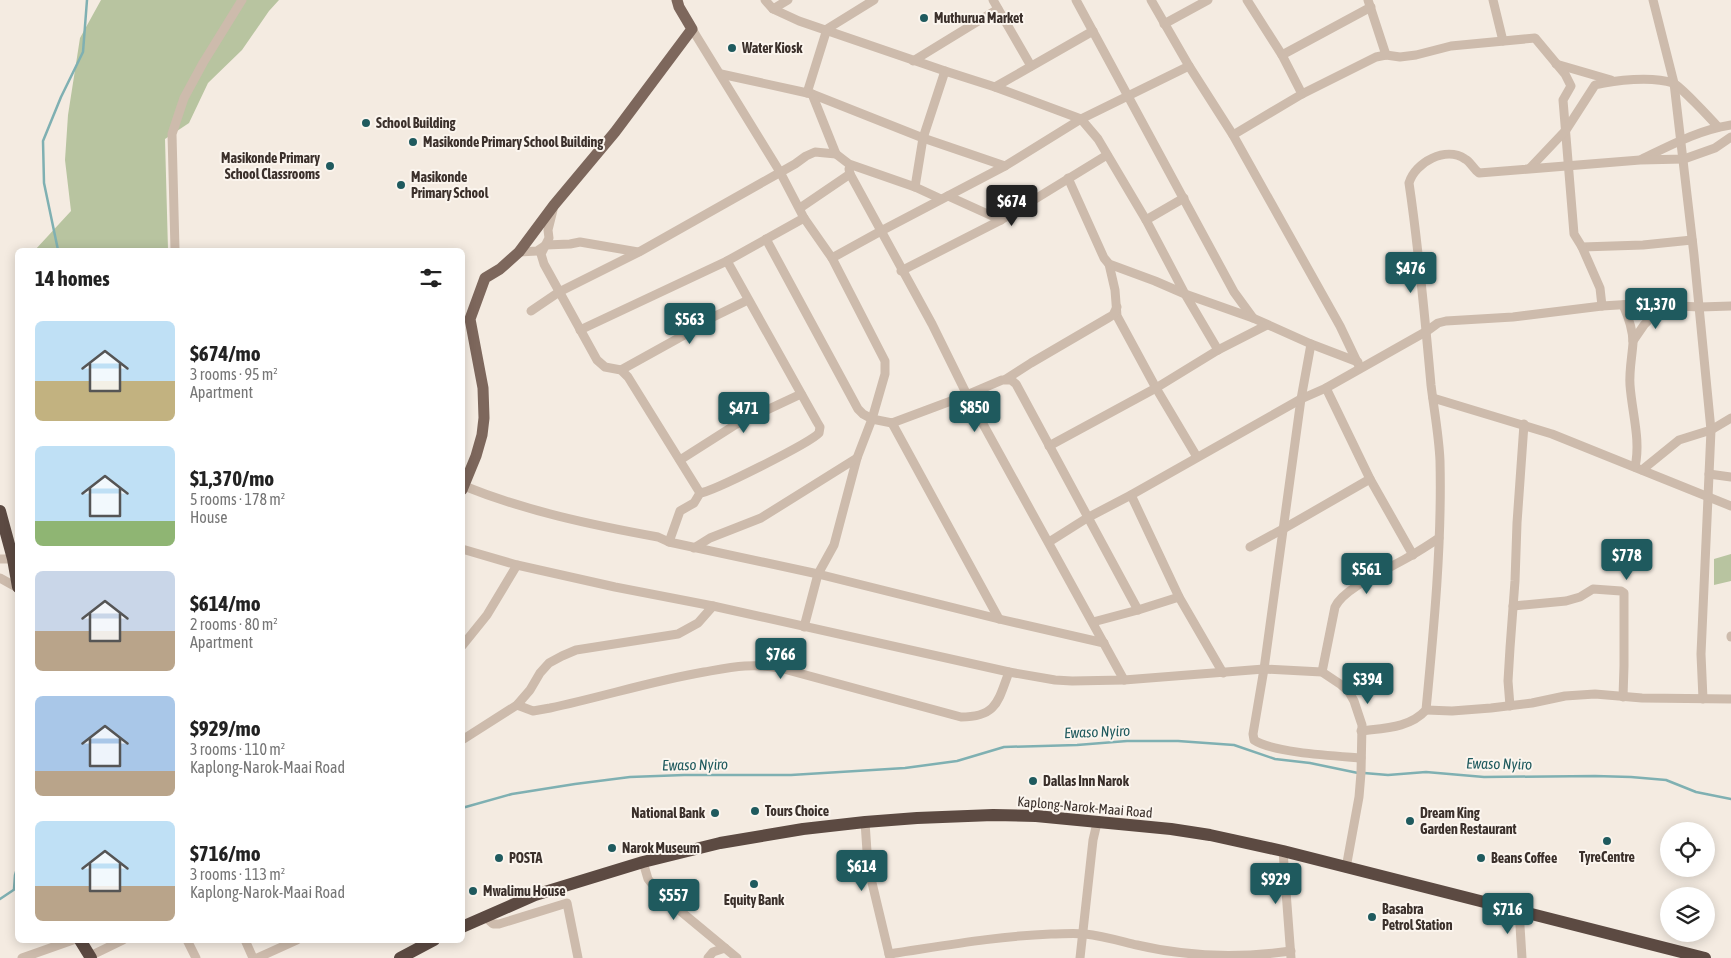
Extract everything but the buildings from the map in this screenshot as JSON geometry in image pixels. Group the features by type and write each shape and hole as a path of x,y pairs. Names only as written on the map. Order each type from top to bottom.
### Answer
{"highway":[{"path":"0,511 15,566"},
{"name":"Kaplong-Narok-Maai Road","path":"465,926 535,894 642,862 759,836 865,822 917,818 993,815 1036,816 1097,824 1179,830 1210,836 1519,910 1705,958"},
{"path":"82,943 90,957"},
{"path":"400,958 428,943"}],"main road":[{"path":"465,483 478,450 484,418 483,388 466,318 485,278 500,269 519,252 554,205 615,132 692,29 677,0"}],"street":[{"path":"174,248 172,134 184,98 242,0"},
{"path":"765,0 773,8 799,20 944,72 995,87 1081,119 1098,139 1146,220 1185,294 1218,350"},
{"path":"773,8 788,0"},
{"path":"874,0 827,29 809,94 836,154 849,164 1001,220"},
{"path":"993,0 1031,66"},
{"path":"1076,0 1234,292 1253,318"},
{"path":"1151,0 1232,135 1340,326 1359,365"},
{"path":"1164,24 1208,0"},
{"path":"1247,0 1282,55 1302,94"},
{"path":"1493,0 1503,41"},
{"path":"1653,0 1674,84 1684,159 1712,430 1701,654 1703,699"},
{"path":"1282,55 1369,3 1386,55"},
{"path":"913,60 998,9"},
{"path":"692,29 780,172 804,218 832,258 885,361 885,374 872,419 857,458 834,545 818,574 804,627"},
{"path":"995,87 1093,31"},
{"path":"1232,135 1302,94 1368,61 1386,55 1400,57 1451,46 1535,38 1565,74 1571,86 1563,100 1574,234 1582,247 1600,288 1602,306"},
{"path":"1556,64 1613,80 1650,80 1674,84 1718,127"},
{"path":"832,258 1006,166 1081,119 1189,66"},
{"path":"915,187 923,138 944,72"},
{"path":"721,74 809,94 923,138 1006,166"},
{"path":"1530,168 1566,130 1594,86 1613,80"},
{"path":"1640,160 1681,140 1718,127 1731,125"},
{"path":"1361,731 1396,727 1415,720 1426,710 1439,538 1440,458 1420,258 1410,182 1412,174 1423,164 1446,154 1456,155 1466,160 1479,173 1640,160 1684,159 1714,148 1731,137"},
{"path":"531,311 559,292 639,252 806,156 815,152 836,154"},
{"path":"902,271 1001,220 1107,155"},
{"path":"849,164 850,174 932,324 967,395 1124,680"},
{"path":"800,208 850,174"},
{"path":"1068,178 1104,258 1109,264 1115,290 1117,316 1156,388 1197,457"},
{"path":"1146,220 1184,198"},
{"path":"554,205 548,230 549,238 541,254 542,259 597,360 605,366 621,370 628,377 700,493"},
{"path":"580,330 727,261 804,218"},
{"path":"766,239 858,409 872,419 892,423 1006,379 1031,362 1113,315 1117,307"},
{"path":"1582,247 1643,245 1692,240"},
{"path":"519,252 537,251 546,245 580,242 639,252"},
{"path":"669,542 680,511 694,503 700,493 710,491 804,444 818,435 820,427 727,261"},
{"path":"1109,264 1253,318 1359,365"},
{"path":"621,370 710,319 748,300"},
{"path":"1624,305 1633,341 1630,356 1630,384 1638,452 1638,468"},
{"path":"1633,341 1644,325 1663,305"},
{"path":"1049,542 1087,518 1301,399 1326,388 1359,365 1426,332 1438,323 1513,318 1602,306 1731,306"},
{"path":"1049,446 1156,388 1218,350 1267,325"},
{"path":"1311,344 1301,399 1264,669 1253,734 1254,740 1260,744 1298,751 1361,758"},
{"path":"1006,379 1016,384 1138,610"},
{"path":"1326,388 1370,479 1413,555"},
{"path":"680,460 735,425 801,394"},
{"path":"1433,398 1524,424 1731,506"},
{"path":"1638,468 1678,440 1712,430 1731,418"},
{"path":"892,423 999,619"},
{"path":"1510,706 1508,681 1524,424"},
{"path":"694,548 710,538 761,518 857,458"},
{"path":"1709,474 1731,477"},
{"path":"1250,546 1370,479"},
{"path":"465,489 566,518 658,537 669,542 694,548 818,574 1104,643"},
{"path":"1131,495 1179,597 1223,673"},
{"path":"1322,672 1337,603 1354,588 1439,538"},
{"path":"465,550 517,565 615,587 713,606 1009,672 1055,680 1124,680 1264,669 1322,672 1349,692 1362,725 1359,797 1346,868"},
{"path":"0,559 14,559"},
{"path":"465,642 487,615 517,565"},
{"path":"0,578 15,586"},
{"path":"1513,606 1566,601 1580,597 1593,590 1620,591 1624,593 1623,697"},
{"path":"1093,622 1179,597"},
{"path":"465,738 516,705 530,690 540,673 550,663 562,656 576,650 678,634 698,623 713,606"},
{"path":"516,705 533,711 690,674 760,664 961,717 969,717 982,715 994,707 1009,672"},
{"path":"1426,710 1452,711 1510,706 1565,696 1595,694 1623,697 1731,699"},
{"path":"865,822 868,866 890,956 994,938 1084,934 1201,957 1291,954 1283,852"},
{"path":"1080,958 1093,840 1097,824"},
{"path":"642,862 653,887 737,958"},
{"path":"484,916 493,924 499,924 566,903 578,958"},
{"path":"1519,910 1522,958"},
{"path":"22,958 64,943"},
{"path":"90,957 117,943"},
{"path":"188,943 196,958"},
{"path":"246,943 253,958"},
{"path":"257,958 290,943"},
{"path":"708,958 713,952 725,948"}],"green space":[{"path":"101,0 279,0 242,50 208,83 189,123 165,139 168,248 37,248 71,211 65,160 68,115 80,38"},
{"path":"1731,554 1731,581 1714,585 1714,559"}],"waterway":[{"path":"58,248 44,183 43,141 61,97 83,52 87,0"},
{"name":"Ewaso Nyiro","path":"465,807 512,794 630,777 791,775 905,768 957,761 1004,747 1077,745 1127,741 1178,741 1234,745 1275,759 1310,763 1358,773"},
{"name":"Ewaso Nyiro","path":"1364,773 1388,775 1426,772 1484,777 1631,777 1666,780 1696,792 1731,799"},
{"path":"14,889 15,875"},
{"name":"Ewaso Nyiro","path":"0,899 15,889"}],"place":[{"name":"Muthurua Market","path":"924,18"},
{"name":"Water Kiosk","path":"732,48"},
{"name":"School Building","path":"366,123"},
{"name":"Masikonde Primary School Building","path":"413,142"},
{"name":"Masikonde Primary School Classrooms","path":"330,166"},
{"name":"Masikonde Primary School","path":"401,185"},
{"name":"Dallas Inn Narok","path":"1033,781"},
{"name":"Tours Choice","path":"755,811"},
{"name":"National Bank","path":"715,813"},
{"name":"Dream King Garden Restaurant","path":"1410,821"},
{"name":"TyreCentre","path":"1607,841"},
{"name":"Narok Museum","path":"612,848"},
{"name":"POSTA","path":"499,858"},
{"name":"Beans Coffee","path":"1481,858"},
{"name":"Equity Bank","path":"754,884"},
{"name":"Mwalimu House","path":"473,891"},
{"name":"Basabra Petrol Station","path":"1372,917"}]}
